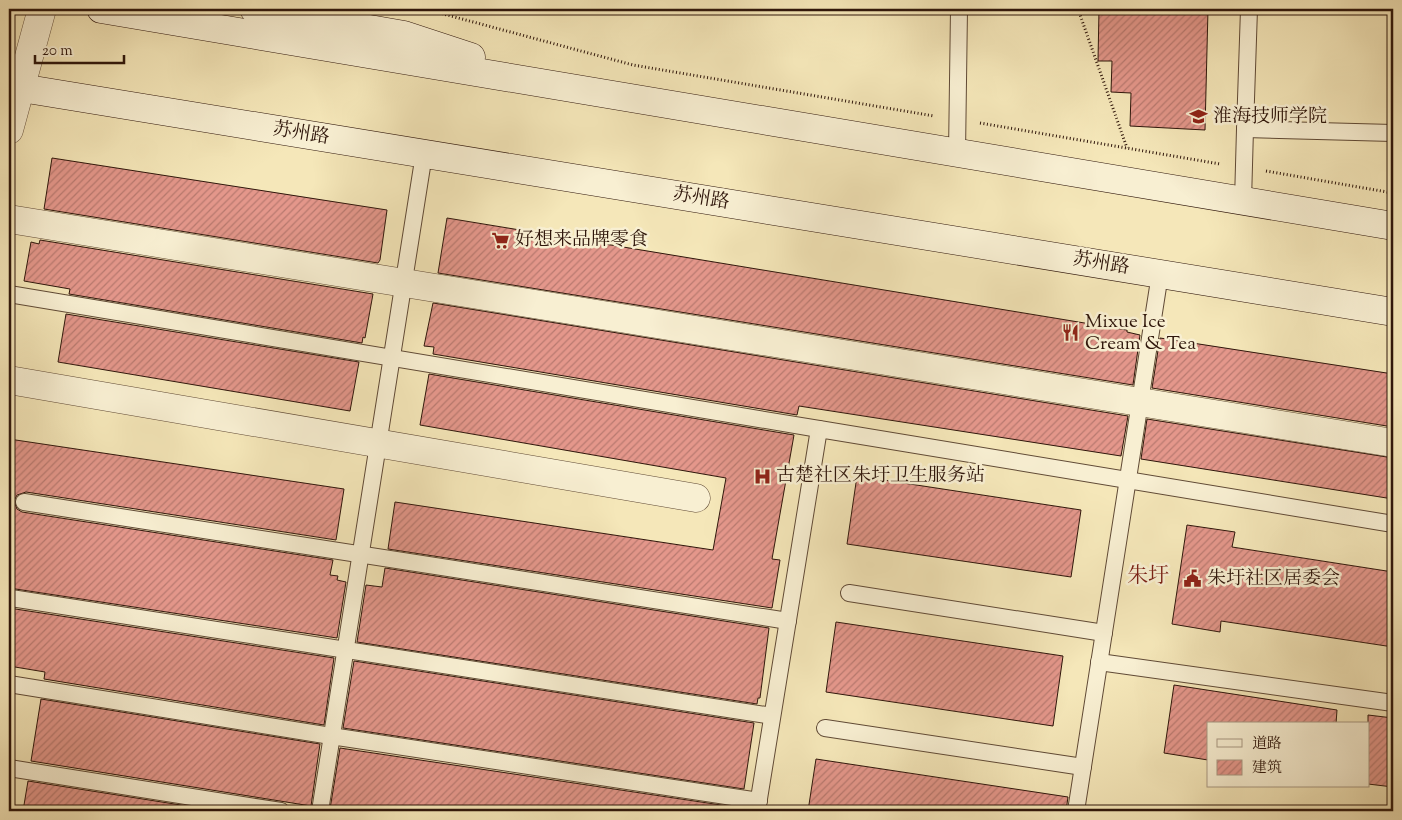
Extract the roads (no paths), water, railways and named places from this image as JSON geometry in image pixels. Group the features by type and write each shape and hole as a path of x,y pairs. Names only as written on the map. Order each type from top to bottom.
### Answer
{"main road":[{"path":"9,130 14,87 42,9"},
{"path":"101,9 1393,226"},
{"path":"254,9 404,35 560,86"},
{"name":"苏州路","path":"14,87 1393,312"},
{"path":"9,219 1393,443"},
{"path":"9,380 696,498"}],"lane":[{"path":"957,152 959,9"},
{"path":"1243,201 1249,9"},
{"path":"1245,129 1393,133"},
{"path":"320,811 424,154"},
{"path":"1080,811 1083,767 1160,274"},
{"path":"9,294 1393,524"},
{"path":"9,684 758,806 818,429"},
{"path":"24,502 788,621"},
{"path":"849,592 1104,633"},
{"path":"12,598 772,716"},
{"path":"1099,662 1393,703"},
{"path":"825,728 1083,767"},
{"path":"9,768 281,811"}],"place":[{"name":"淮海技师学院","path":"1199,117"},
{"name":"好想来品牌零食","path":"501,240"},
{"name":"Mixue Ice Cream & Tea","path":"1071,333"},
{"name":"古楚社区朱圩卫生服务站","path":"762,476"},
{"name":"朱圩社区居委会","path":"1193,579"}],"district":[{"name":"朱圩","path":"1148,577"}]}
